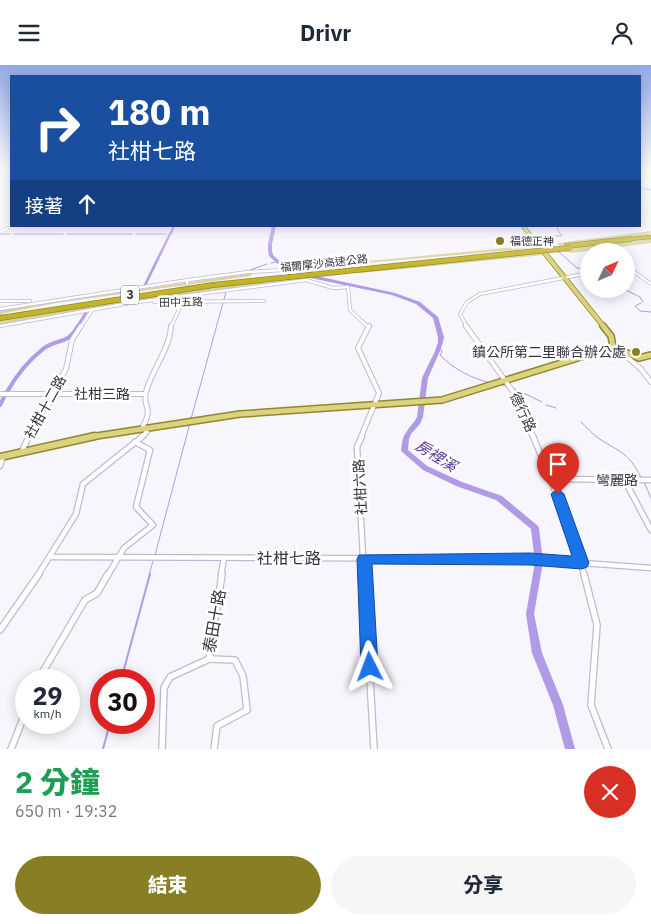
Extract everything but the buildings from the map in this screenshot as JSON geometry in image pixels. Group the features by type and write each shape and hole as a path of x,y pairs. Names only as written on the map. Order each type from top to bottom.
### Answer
{"highway":[{"name":"福爾摩沙高速公路","path":"0,317 260,278 651,237"}],"main road":[{"path":"524,227 537,249"},
{"path":"544,252 611,336 613,347"},
{"path":"1,457 22,451 143,427 240,414 452,399 613,347 639,358 651,355"}],"street":[{"path":"0,309 41,301 188,280 277,270 316,268"},
{"path":"635,272 651,284"},
{"path":"560,273 574,276"},
{"path":"564,278 580,275"},
{"name":"德行路","path":"564,278 483,293 473,297 462,306 460,314 463,322 508,382 552,479 582,563 597,625 591,705 608,749"},
{"path":"187,284 188,280"},
{"name":"社柑六路","path":"185,295 306,280 333,288 348,287 350,310 369,326 358,348 379,393 357,447 374,749"},
{"path":"184,290 185,295"},
{"path":"0,630 51,557 76,514 84,484 147,432 143,427 149,415 145,394 162,349 172,336 171,325 180,301 185,295"},
{"path":"0,326 185,295"},
{"path":"0,301 41,301"},
{"name":"田中五路","path":"138,302 264,301"},
{"name":"社柑十二路","path":"22,451 37,416 51,402 51,394 66,369 72,341 93,309"},
{"path":"620,351 641,369 651,382"},
{"name":"社柑三路","path":"0,394 145,394"},
{"path":"44,669 85,600 97,593 124,548 154,525 136,507 150,450 135,442"},
{"path":"0,466 1,457"},
{"name":"彎麗路","path":"552,479 625,481 651,479"},
{"path":"625,481 651,529"},
{"name":"社柑七路","path":"51,557 527,559 651,568"},
{"name":"泰田十路","path":"162,749 164,688 170,677 209,659 224,558"},
{"path":"209,659 235,660 243,675 247,710 217,726 214,749"},
{"path":"11,749 17,734"}],"shaded area":[{"path":"651,231 649,235 559,246 557,243"},
{"path":"651,239 651,243 635,245 635,243 619,243"},
{"path":"535,245 537,248 342,265 349,263"},
{"path":"580,248 580,252 571,253 562,250"},
{"path":"542,252 544,255 361,273 351,271"},
{"path":"252,273 251,276 56,303 0,314 0,310"},
{"path":"261,281 264,284 146,299 0,325 0,320 182,291"}],"waterway":[{"path":"171,233 174,227"},
{"name":"房裡溪","path":"274,227 270,244 271,255 284,267 306,275 393,294 418,303 435,317 441,342 425,378 420,417 408,434 404,451 425,468 459,484 499,498 535,528 539,562 530,614 537,653 558,705 570,749"},
{"path":"555,247 548,241 550,236 562,236 558,227"},
{"path":"0,234 10,234"},
{"path":"14,234 63,234"},
{"path":"67,234 132,234"},
{"path":"136,234 166,234"},
{"path":"145,285 170,234"},
{"path":"559,252 580,268"},
{"name":"房裡溪","path":"271,263 276,262"},
{"path":"250,270 267,264"},
{"path":"191,419 226,292"},
{"path":"635,294 640,297 643,302"},
{"path":"641,303 635,306 640,311 651,312"},
{"path":"77,327 87,311"},
{"path":"7,392 14,380 38,353 48,345 70,337 78,326"},
{"path":"439,344 442,352 440,355 451,365 470,376 491,383"},
{"path":"503,385 507,387"},
{"path":"515,389 542,402"},
{"path":"0,405 5,395"},
{"path":"546,405 556,408"},
{"path":"581,422 596,436 627,457 641,477"},
{"path":"155,555 190,423"},
{"path":"644,482 651,498"},
{"path":"149,575 153,561"},
{"path":"124,669 150,574"},
{"path":"103,749 107,734"}],"tunnel":[{"path":"509,250 518,255"},
{"path":"0,315 3,311"}],"place":[{"name":"福德正神","path":"500,241"},
{"name":"鎮公所第二里聯合辦公處","path":"636,352"}],"route":[{"path":"370,667 364,559 530,559 582,563 558,494"}]}
